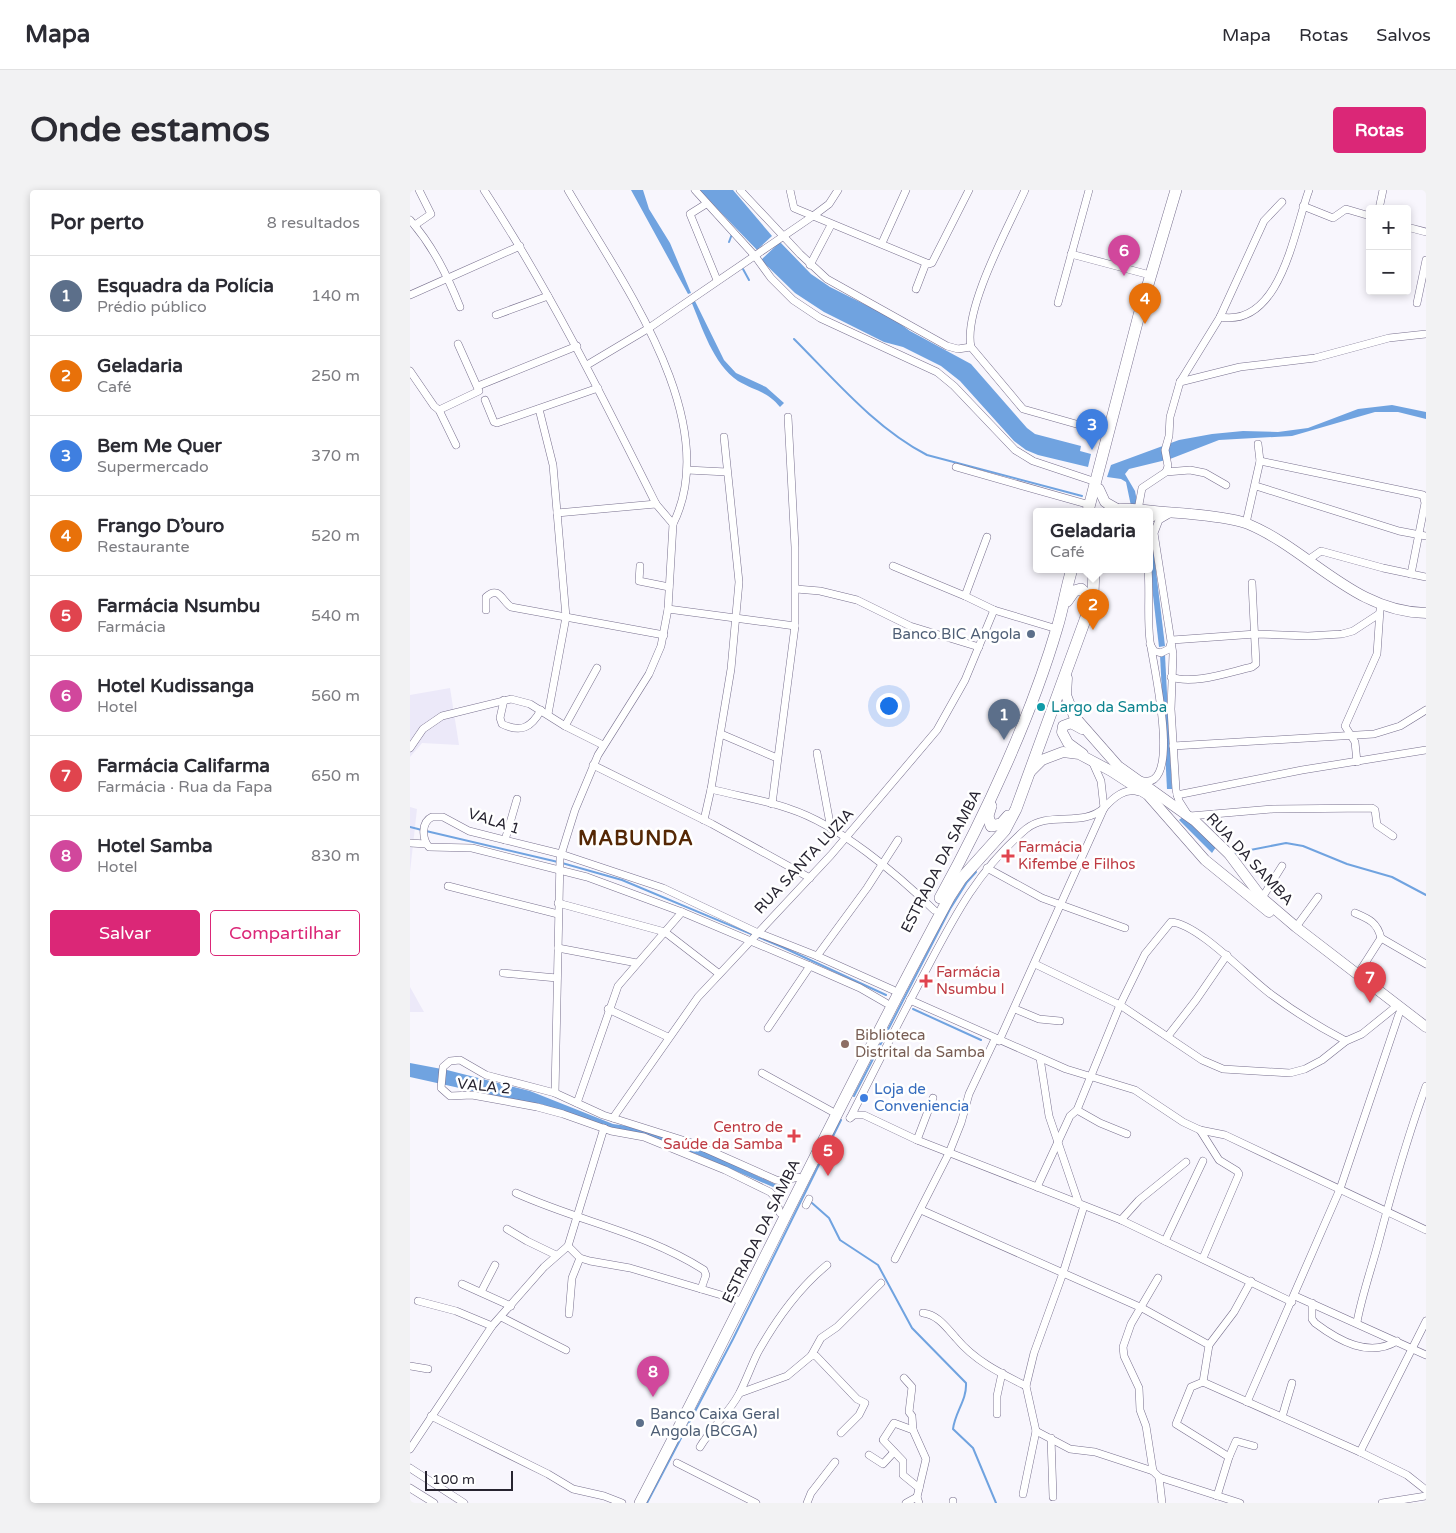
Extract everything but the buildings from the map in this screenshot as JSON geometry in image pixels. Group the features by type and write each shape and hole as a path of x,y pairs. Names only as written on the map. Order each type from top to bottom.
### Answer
{"main road":[{"path":"1104,461 1108,433 1150,275 1176,190"},
{"path":"1091,508 1141,327 1182,190"},
{"path":"1098,481 1105,502 1116,508"},
{"path":"1153,512 1178,512 1246,523 1308,560 1380,610 1426,613"},
{"name":"ESTRADA DA SAMBA","path":"633,1503 738,1300 831,1110 995,787 1030,704 1057,629 1071,573"},
{"name":"ESTRADA DA SAMBA","path":"640,1503 869,1049 942,912 961,879 1004,830 1020,798 1085,620 1093,594 1094,573"},
{"path":"1061,614 1074,591 1081,589 1086,594 1085,620"},
{"name":"RUA DA SAMBA","path":"1068,669 1065,686 1070,708 1097,744 1118,766 1192,819 1229,854 1262,898 1296,927 1421,1019 1426,1028"},
{"path":"1097,744 1075,724 1064,726 1062,732 1064,738 1092,760 1132,784 1152,800 1199,855 1228,881 1426,1034"},
{"path":"1030,773 1042,760 1058,753 1073,753 1092,760"},
{"path":"995,787 988,816 991,826 1002,824 1020,798"},
{"path":"1199,855 1213,865 1224,864 1224,853 1213,839"}],"street":[{"path":"419,190 431,214 412,222 428,242 448,278 460,307"},
{"path":"484,190 520,246 577,346 656,504 673,524"},
{"path":"555,1093 558,868 560,856 593,765 603,744 649,674 657,657 664,635 668,609 673,524 683,498 687,470 684,418 648,328 568,190"},
{"path":"695,190 756,256 771,278 793,300 820,318 937,372 954,386 1015,450 1033,462 1098,481"},
{"path":"740,190 781,237 810,265 844,291 947,346 958,349 971,347"},
{"path":"790,190 794,208 831,225 882,243 926,263 932,263 969,190"},
{"path":"587,365 648,328 716,280 756,256 829,204 838,190"},
{"path":"882,243 906,190"},
{"path":"1025,190 976,304 971,327 971,347 1023,409 1108,433"},
{"path":"1058,303 1089,190"},
{"path":"1220,317 1236,318 1252,312 1274,289 1290,251 1309,190"},
{"path":"1380,205 1383,190"},
{"path":"1166,472 1170,417 1180,382 1220,317 1264,221 1282,202"},
{"path":"706,204 690,214 716,280"},
{"path":"1303,206 1333,218 1346,209 1366,215"},
{"path":"810,265 831,225"},
{"path":"1411,228 1426,232"},
{"path":"410,295 520,246"},
{"path":"1071,254 1150,275"},
{"path":"1417,302 1426,260"},
{"path":"916,289 926,263"},
{"path":"496,315 548,296"},
{"path":"1180,382 1240,367 1315,358 1390,338 1426,334"},
{"path":"439,410 478,392 478,386 458,344"},
{"path":"478,386 577,346"},
{"path":"410,372 434,406 439,410 456,445"},
{"path":"485,400 495,423 598,388"},
{"path":"504,700 500,718 502,724 511,728 520,730 529,727 544,712 566,617 551,451 539,409"},
{"path":"772,804 795,626 796,590 788,417"},
{"path":"704,820 721,734 739,582 724,437"},
{"path":"1246,523 1256,486 1260,461 1258,444"},
{"path":"1260,461 1423,495 1426,503 1423,535 1412,574"},
{"path":"956,466 1088,508"},
{"path":"687,470 727,472"},
{"path":"1135,508 1142,488 1166,472 1199,471 1226,485"},
{"path":"1256,486 1399,531 1423,535"},
{"path":"557,513 656,504"},
{"path":"1153,518 1164,512"},
{"path":"1178,512 1163,516 1156,524 1154,533 1163,600 1172,640 1173,746 1177,795 1182,808 1192,819 1273,809 1372,808 1375,810 1377,825 1393,836"},
{"path":"965,596 987,537"},
{"path":"1308,560 1321,551 1383,568 1426,576"},
{"path":"640,566 639,581 669,587"},
{"path":"893,566 994,610 1057,629"},
{"path":"1133,777 1143,781 1155,779 1163,765 1160,713 1150,644 1148,573"},
{"path":"1171,676 1195,678 1252,667 1257,659 1252,583"},
{"path":"796,590 820,591 857,600 910,626 979,647"},
{"path":"486,610 486,597 496,592 502,595 510,607 664,635"},
{"path":"668,609 736,620 795,626"},
{"name":"RUA SANTA LUZIA","path":"613,1118 668,1037 718,973 810,878 937,730 953,705 994,610"},
{"path":"1172,640 1256,634 1308,636 1342,634 1353,632 1380,610"},
{"path":"1357,762 1355,742 1346,729 1346,723 1378,649 1380,610"},
{"path":"1150,644 1154,651 1164,653 1169,649 1172,640"},
{"path":"565,726 596,668"},
{"path":"410,748 423,729 442,716 504,700 519,700 544,712 565,726 603,744"},
{"path":"1173,746 1365,735 1387,731 1400,726 1426,710"},
{"path":"721,734 777,758"},
{"path":"1177,795 1426,750"},
{"path":"817,753 831,829"},
{"path":"895,1259 949,1152 961,1123 968,1094 1015,1009 1104,808 1101,782 1092,760"},
{"path":"593,765 704,820 810,878"},
{"path":"711,789 790,809 831,829 906,883 934,910"},
{"path":"1152,800 1141,792 1127,791 1114,798 1104,808 1086,819 1036,822 1003,850 987,868 962,904 910,1000 850,1118 854,1115 864,1115 917,1140 1121,1220 1250,1281 1294,1299 1312,1303 1426,1355"},
{"path":"505,840 517,799"},
{"name":"VALA 1","path":"886,1003 860,988 752,937 663,888 560,856 469,831 443,817 432,817 425,825 426,844 434,848 472,848 558,868 752,937 818,956 893,990"},
{"path":"818,956 898,840"},
{"path":"410,844 426,844"},
{"path":"1262,898 1282,866"},
{"path":"987,868 1016,886 1061,906 1125,928"},
{"path":"448,886 558,914"},
{"path":"1296,927 1318,897"},
{"path":"558,904 665,932 718,973"},
{"path":"577,1104 594,1058 608,1009 618,986 682,912"},
{"path":"1355,913 1371,920 1379,930 1381,938 1426,964"},
{"path":"1037,1187 1070,1116 1077,1110 1120,1005 1145,954 1170,922 1199,936 1227,955 1271,994 1346,1041"},
{"path":"1358,974 1381,938"},
{"path":"558,948 637,963"},
{"path":"1168,1036 1202,992 1227,955"},
{"path":"1035,964 1120,1005 1211,1065 1252,1072 1298,1072 1322,1060 1346,1041 1362,1034 1396,1011"},
{"path":"768,1028 810,966"},
{"path":"503,973 557,978"},
{"path":"910,1000 1040,1058 1090,1078 1135,1090 1164,1112 1200,1130 1224,1135 1426,1230"},
{"path":"608,1009 668,1037"},
{"path":"1015,1009 1039,1019 1060,1021"},
{"path":"1247,1402 1294,1299 1340,1189 1396,1011"},
{"path":"1023,1494 1036,1431 1026,1386 1034,1353 1063,1273 1081,1205 1057,1142 1044,1091 1040,1058"},
{"name":"VALA 2","path":"780,1213 775,1197 770,1192 725,1170 659,1142 604,1128 562,1114 495,1098 450,1096 441,1088 442,1067 450,1061 460,1060 486,1075 555,1093 613,1118 650,1128 695,1144 776,1180 782,1181 798,1177"},
{"path":"762,1073 831,1110"},
{"path":"1357,1322 1385,1211 1426,1087"},
{"path":"917,1140 933,1098"},
{"path":"859,1099 859,1105 864,1115"},
{"path":"1077,1110 1100,1123 1127,1134"},
{"path":"410,1449 492,1326 556,1255 568,1246 604,1128"},
{"path":"1200,1130 1219,1160 1239,1174 1203,1258"},
{"path":"1165,1241 1204,1161"},
{"path":"1121,1220 1139,1200 1186,1162"},
{"path":"516,1193 576,1217 621,1230 686,1259 706,1273 701,1289"},
{"path":"921,1210 1142,1308 1209,1345"},
{"path":"507,1229 527,1242 556,1255"},
{"path":"568,1246 580,1258 630,1268 738,1300"},
{"path":"568,1314 572,1278 580,1258"},
{"path":"481,1292 495,1265"},
{"path":"700,1447 740,1393 758,1352 778,1321 810,1280 827,1265"},
{"path":"1153,1471 1147,1433 1140,1410 1139,1388 1124,1356 1125,1338 1158,1278"},
{"path":"1203,1382 1209,1345 1234,1312 1250,1281"},
{"path":"740,1393 787,1376 811,1356 821,1338 837,1327 881,1283"},
{"path":"462,1284 511,1306"},
{"path":"418,1301 456,1311 492,1326"},
{"path":"1312,1303 1312,1318 1315,1323 1350,1344 1370,1349 1386,1347 1397,1341"},
{"path":"923,1313 933,1315 970,1354 1026,1386"},
{"path":"501,1317 566,1350"},
{"path":"1360,1452 1426,1321"},
{"path":"811,1356 817,1357 857,1399 865,1403 862,1417 841,1432"},
{"path":"410,1366 428,1369"},
{"path":"997,1414 997,1396 1002,1373"},
{"path":"904,1378 912,1387 909,1411 912,1416 913,1430 926,1459 918,1500 906,1503"},
{"path":"1229,1457 1176,1424 1191,1387 1203,1382 1360,1452 1407,1475 1426,1490"},
{"path":"1282,1418 1292,1383"},
{"path":"431,1416 548,1474 573,1489 604,1496 622,1503"},
{"path":"913,1430 894,1423 883,1440 903,1461 903,1475 919,1488"},
{"path":"1036,1431 1070,1449 1095,1452 1153,1471 1159,1477 1240,1503"},
{"path":"1052,1438 1053,1497"},
{"path":"1217,1496 1229,1457 1237,1440 1254,1446"},
{"path":"870,1455 883,1464 894,1452"},
{"path":"808,1503 811,1493 835,1462"},
{"path":"677,1463 756,1503"},
{"path":"410,1468 464,1503"},
{"path":"1159,1477 1162,1503"},
{"path":"410,1488 434,1503"},
{"path":"1382,1503 1426,1490"}],"shaded area":[{"path":"450,688 459,745 422,743 410,757 410,695"},
{"path":"410,807 417,809 410,872"},
{"path":"410,987 424,1012 410,1012"}],"water":[{"path":"631,190 643,190 649,209 670,243 691,293 688,294"},
{"path":"699,190 733,190 772,236 757,250"},
{"path":"780,242 811,274 830,287 892,318 910,331 971,364 1027,428 1035,434 1081,446 1080,451 1091,454 1088,467 1038,455 1026,450 1014,441 960,381 941,366 903,347 884,342 824,312 795,293 761,260"},
{"path":"694,299 724,360 736,373 766,387 784,403 780,407 765,394 738,381 729,374 709,344 691,301"},
{"path":"1392,405 1426,412 1426,419 1398,412 1375,412 1292,436 1219,440 1170,459 1129,469 1125,474 1135,491 1138,506 1131,506 1126,482 1121,479 1107,477 1111,465 1179,440 1243,431 1278,432 1308,428 1358,409"},
{"path":"1153,546 1165,646 1159,647 1150,573 1153,573"},
{"path":"1160,655 1165,655 1172,789 1167,789"},
{"path":"1184,816 1216,847 1212,853 1179,820"},
{"path":"410,1063 447,1070 530,1091 613,1124 655,1133 721,1159 781,1187 780,1190 696,1154 612,1130 541,1104 527,1103 410,1077"}],"waterway":[{"path":"729,242 732,234"},
{"path":"743,269 749,280"},
{"path":"794,339 840,387 873,417 908,444 927,455 1082,496"},
{"path":"410,827 422,830"},
{"path":"426,831 558,862"},
{"path":"1235,853 1286,843 1303,846 1347,864 1392,877 1426,895"},
{"path":"562,863 622,880 782,947 886,995"},
{"path":"854,1096 950,909 967,882 976,872"},
{"path":"913,1009 981,1040"},
{"path":"647,1503 733,1339 841,1120"},
{"path":"812,1203 829,1218 840,1240 878,1265 912,1328 966,1383 965,1395 953,1429 973,1448 996,1503"}],"place":[{"name":"Hotel Kudissanga","path":"1124,276"},
{"name":"Frango D’ouro","path":"1145,324"},
{"name":"Bem Me Quer","path":"1092,450"},
{"name":"Geladaria","path":"1093,630"},
{"name":"Banco BIC Angola","path":"1031,634"},
{"name":"Largo da Samba","path":"1041,707"},
{"name":"Esquadra da Polícia","path":"1004,740"},
{"name":"Farmácia Kifembe e Filhos","path":"1008,856"},
{"name":"Farmácia Nsumbu I","path":"926,981"},
{"name":"Farmácia Califarma","path":"1370,1003"},
{"name":"Biblioteca Distrital da Samba","path":"845,1044"},
{"name":"Loja de Conveniencia","path":"864,1098"},
{"name":"Centro de Saúde da Samba","path":"794,1136"},
{"name":"Farmácia Nsumbu","path":"828,1176"},
{"name":"Hotel Samba","path":"653,1397"},
{"name":"Banco Caixa Geral Angola (BCGA)","path":"640,1423"}],"district":[{"name":"MABUNDA","path":"636,838"}]}
